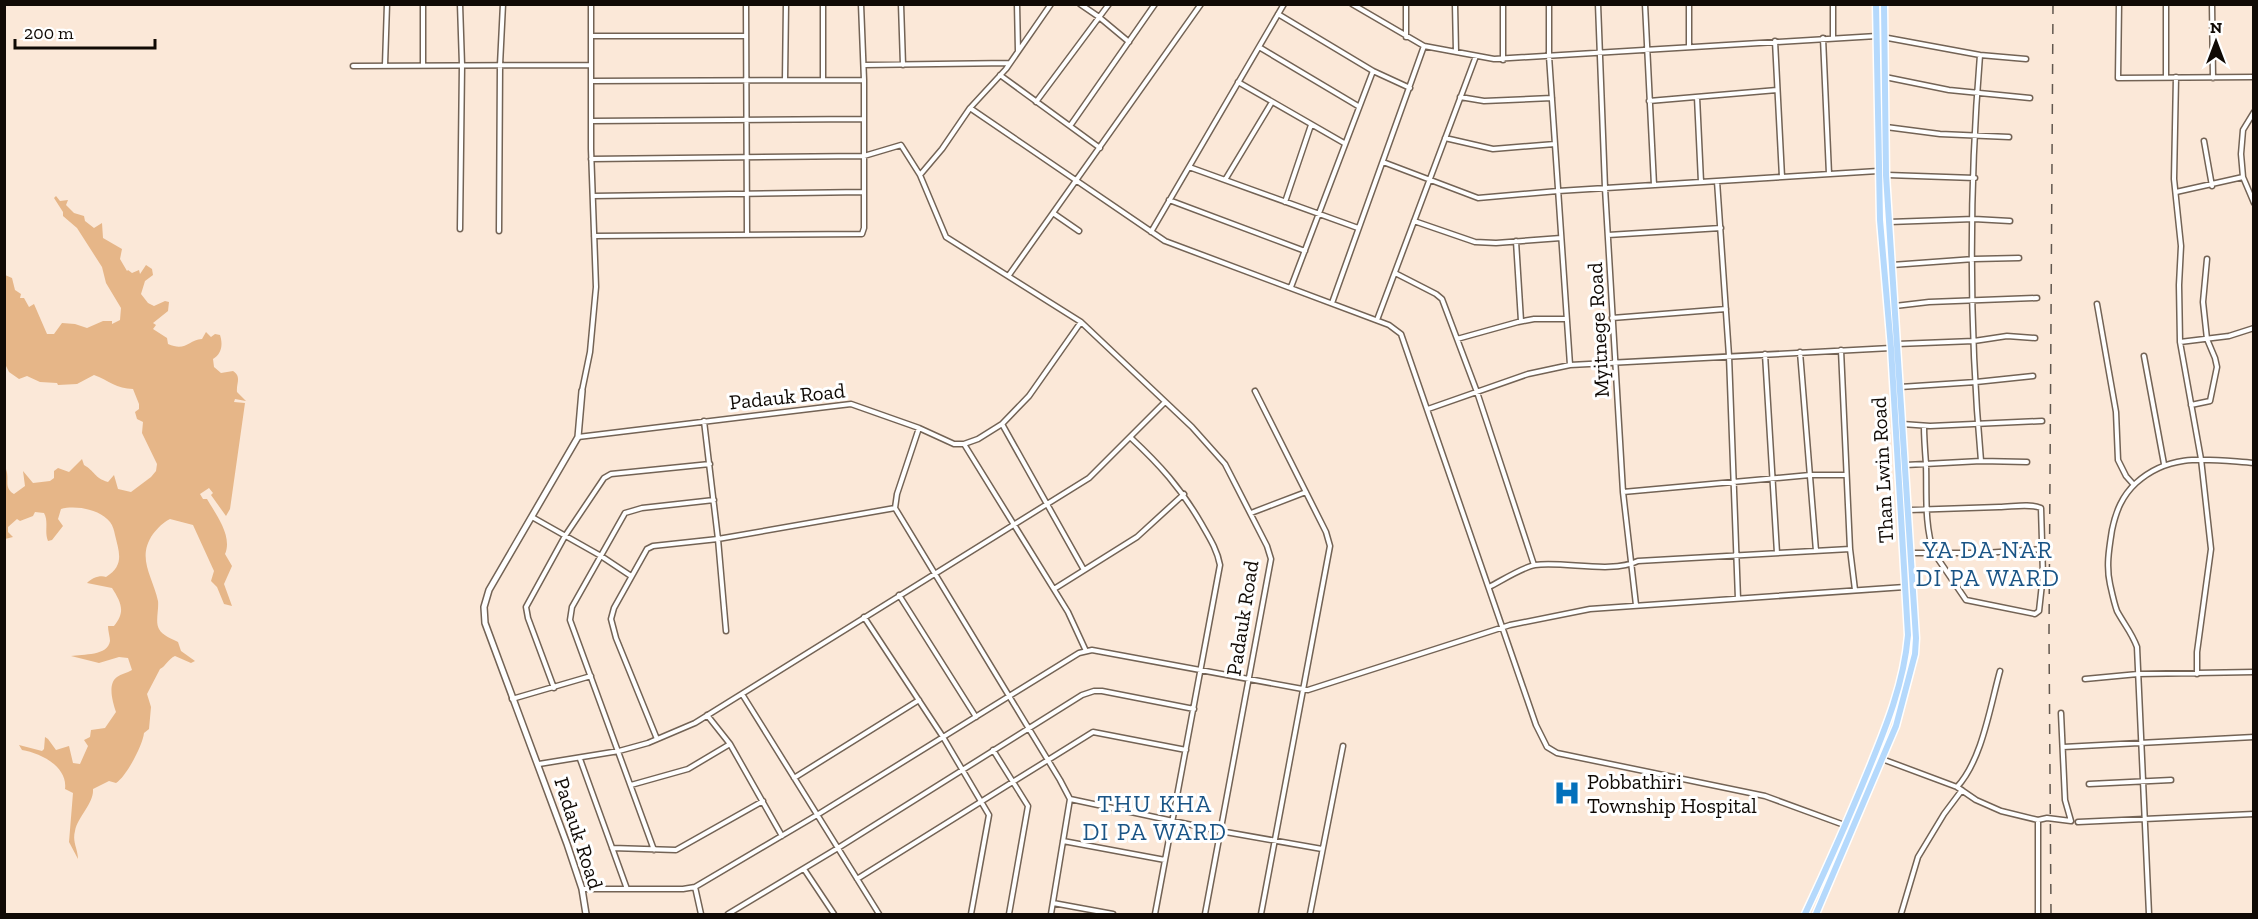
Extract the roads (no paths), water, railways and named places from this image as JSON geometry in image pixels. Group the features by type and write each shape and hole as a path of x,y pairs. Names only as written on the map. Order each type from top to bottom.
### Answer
{"main road":[{"name":"Than Lwin Road","path":"1816,915 1896,726 1916,638 1900,387 1884,274 1878,171 1876,4"},
{"name":"Than Lwin Road","path":"1805,915 1846,826 1887,724 1907,648 1908,623 1894,306 1886,175 1884,4"},
{"path":"1897,692 1905,694"}],"street":[{"path":"385,65 387,4"},
{"path":"423,4 423,65"},
{"path":"460,4 462,65 460,230"},
{"path":"499,231 500,65 503,4"},
{"path":"582,391 590,352 596,287 591,159 591,4"},
{"path":"746,4 747,234"},
{"path":"785,80 786,4"},
{"path":"823,4 823,80"},
{"path":"594,236 862,234 864,228 864,65 861,4"},
{"path":"902,4 903,64"},
{"path":"1017,4 1018,52"},
{"path":"920,175 942,149 970,108 1010,63 1051,4"},
{"path":"1080,4 1129,42"},
{"path":"1036,102 1109,4"},
{"path":"1070,126 1155,4"},
{"path":"1009,275 1201,4"},
{"path":"1151,232 1284,4"},
{"path":"1352,4 1424,46 1503,60 1876,36 1980,55 2026,59"},
{"path":"1406,4 1406,37"},
{"path":"1455,4 1456,52"},
{"path":"1503,4 1503,60"},
{"path":"1549,4 1560,238 1570,364"},
{"name":"Myitnege Road","path":"1598,4 1607,235 1623,492 1636,605"},
{"path":"1645,4 1654,185"},
{"path":"1689,4 1689,47"},
{"path":"1833,4 1833,38"},
{"path":"2119,4 2118,78 2253,77"},
{"path":"2166,4 2166,77"},
{"path":"2212,4 2213,78"},
{"path":"1278,14 1373,71 1410,88"},
{"path":"591,36 746,36"},
{"path":"1823,38 1830,174"},
{"path":"1775,41 1782,177"},
{"path":"1332,303 1424,46"},
{"path":"1259,47 1358,106"},
{"path":"1980,55 1977,94 1973,300 1978,423 1982,461"},
{"path":"1377,320 1476,56"},
{"path":"864,65 1010,63"},
{"path":"353,66 591,65"},
{"path":"1291,287 1373,71"},
{"path":"1000,75 1100,148"},
{"path":"1885,77 1977,94 2030,98"},
{"path":"2176,77 2174,178 2181,246 2178,295 2180,342 2200,459 2211,549 2197,652 2197,674"},
{"path":"591,81 864,80"},
{"path":"1238,82 1344,143"},
{"path":"1649,101 1777,90"},
{"path":"1460,97 1484,101 1552,98"},
{"path":"1697,97 1701,182"},
{"path":"1225,180 1272,102"},
{"path":"970,108 1165,241 1377,320 1401,334 1536,724 1546,747 1557,753 1766,796 1853,829"},
{"path":"2253,112 2243,130 2241,154 2243,177 2253,203"},
{"path":"591,121 864,119"},
{"path":"1285,202 1311,125"},
{"path":"1885,127 1940,134 2009,137"},
{"path":"1445,138 1493,149 1555,144"},
{"path":"2204,141 2212,186"},
{"name":"Padauk Road","path":"864,156 901,145 920,175 946,237 1081,322 1165,402 1225,464 1267,546 1271,559 1205,915"},
{"path":"591,159 864,156"},
{"path":"1383,162 1478,198 1878,171"},
{"path":"1189,167 1358,228"},
{"path":"1886,175 1975,178"},
{"path":"2176,192 2212,186 2243,177"},
{"path":"1718,181 1729,356 1738,599"},
{"path":"593,196 863,192"},
{"path":"1170,200 1305,251"},
{"path":"1053,213 1079,231"},
{"path":"1888,222 1974,219 2010,221"},
{"path":"1414,221 1475,242 1560,238"},
{"path":"1607,235 1721,228"},
{"path":"1516,241 1521,321"},
{"path":"1892,265 1974,258 2019,258"},
{"path":"2191,405 2210,401 2217,367 2207,339 2203,302 2207,259"},
{"path":"1395,273 1442,299 1477,392 1534,565"},
{"path":"1894,306 2037,298"},
{"path":"2097,304 2116,412 2118,459 2126,476 2134,485"},
{"path":"1612,318 1726,309"},
{"path":"1457,339 1521,321 1566,319"},
{"path":"1081,322 1029,396 1002,424 978,440 964,444 1068,612 1086,651"},
{"path":"2180,342 2229,336 2253,328"},
{"path":"1428,409 1528,374 1570,364 1895,347 2007,336 2035,338"},
{"path":"1841,350 1850,549 1856,590"},
{"path":"1800,352 1816,551"},
{"path":"1765,354 1777,553"},
{"path":"2144,356 2164,464"},
{"path":"1900,387 2033,376"},
{"name":"Padauk Road","path":"582,391 578,437 489,590 484,607 485,623 512,699 539,764 582,889 586,915"},
{"path":"1256,392 1326,532 1330,546 1261,915"},
{"path":"539,764 619,751 657,739 707,715 1089,478 1165,402"},
{"name":"Padauk Road","path":"578,437 851,404 919,428 954,444 964,444"},
{"path":"704,421 726,631"},
{"path":"1902,424 1924,426 2042,421"},
{"path":"1002,424 1084,570"},
{"path":"1909,510 1927,509 2035,505 2041,508 2043,575 2039,611 2035,614 1966,600 1934,553 1927,509 1924,426"},
{"path":"919,428 897,494 895,508 1070,799 1051,915"},
{"path":"1130,437 1163,468 1184,494 1217,550 1220,565 1155,915"},
{"path":"2149,915 2137,647 2133,635 2117,610 2107,562 2115,515 2125,494 2146,474 2164,464 2200,459 2253,463"},
{"path":"1906,465 1982,461 2027,462"},
{"path":"554,688 525,607 565,536 604,478 611,474 710,464"},
{"path":"1623,492 1810,475 1846,475"},
{"path":"1251,513 1306,492"},
{"path":"1054,589 1137,537 1184,494"},
{"path":"654,850 570,620 572,607 625,513 642,508 714,500"},
{"path":"657,739 616,638 611,619 614,608 647,549 653,546 718,539 895,508"},
{"path":"532,517 632,576"},
{"path":"1489,587 1534,565 1595,566 1632,564 1638,561 1850,549"},
{"path":"1911,553 1985,553 2042,549"},
{"path":"582,889 695,887 817,815 1079,653 1086,651 1092,650 1308,690 1503,628 1590,609 1906,587"},
{"path":"898,595 976,717"},
{"path":"864,617 943,737 989,815 971,915"},
{"path":"1957,787 1968,775 1976,757 2000,671"},
{"path":"2085,679 2138,674 2253,672"},
{"path":"512,699 591,676"},
{"path":"728,915 737,912 1082,695 1094,691 1194,709"},
{"path":"742,694 879,915"},
{"path":"794,778 919,700"},
{"path":"1882,759 1957,787 1976,800 2001,811 2038,820 2047,818 2071,821 2065,800 2061,714"},
{"path":"707,715 730,744 782,836"},
{"path":"857,879 1093,732 1186,750"},
{"path":"2063,747 2253,737"},
{"path":"631,785 688,769 730,744"},
{"path":"1310,915 1343,746"},
{"path":"993,750 1028,806 1009,915"},
{"path":"580,759 627,889"},
{"path":"2089,784 2171,780"},
{"path":"1901,915 1918,857 1944,814 1962,790"},
{"path":"1070,799 1173,822 1322,849"},
{"path":"612,848 676,850 763,801"},
{"path":"2078,822 2253,814"},
{"path":"2038,820 2038,915"},
{"path":"1063,840 1166,860"},
{"path":"804,869 834,915"},
{"path":"695,887 701,915"},
{"path":"1053,903 1113,915"}],"railway":[{"path":"2051,914 2049,634 2053,4"}],"place":[{"name":"Pobbathiri Township Hospital","path":"1567,793"}],"district":[{"name":"YA DA NAR DI PA WARD","path":"1988,563"},
{"name":"THU KHA DI PA WARD","path":"1155,817"}]}
